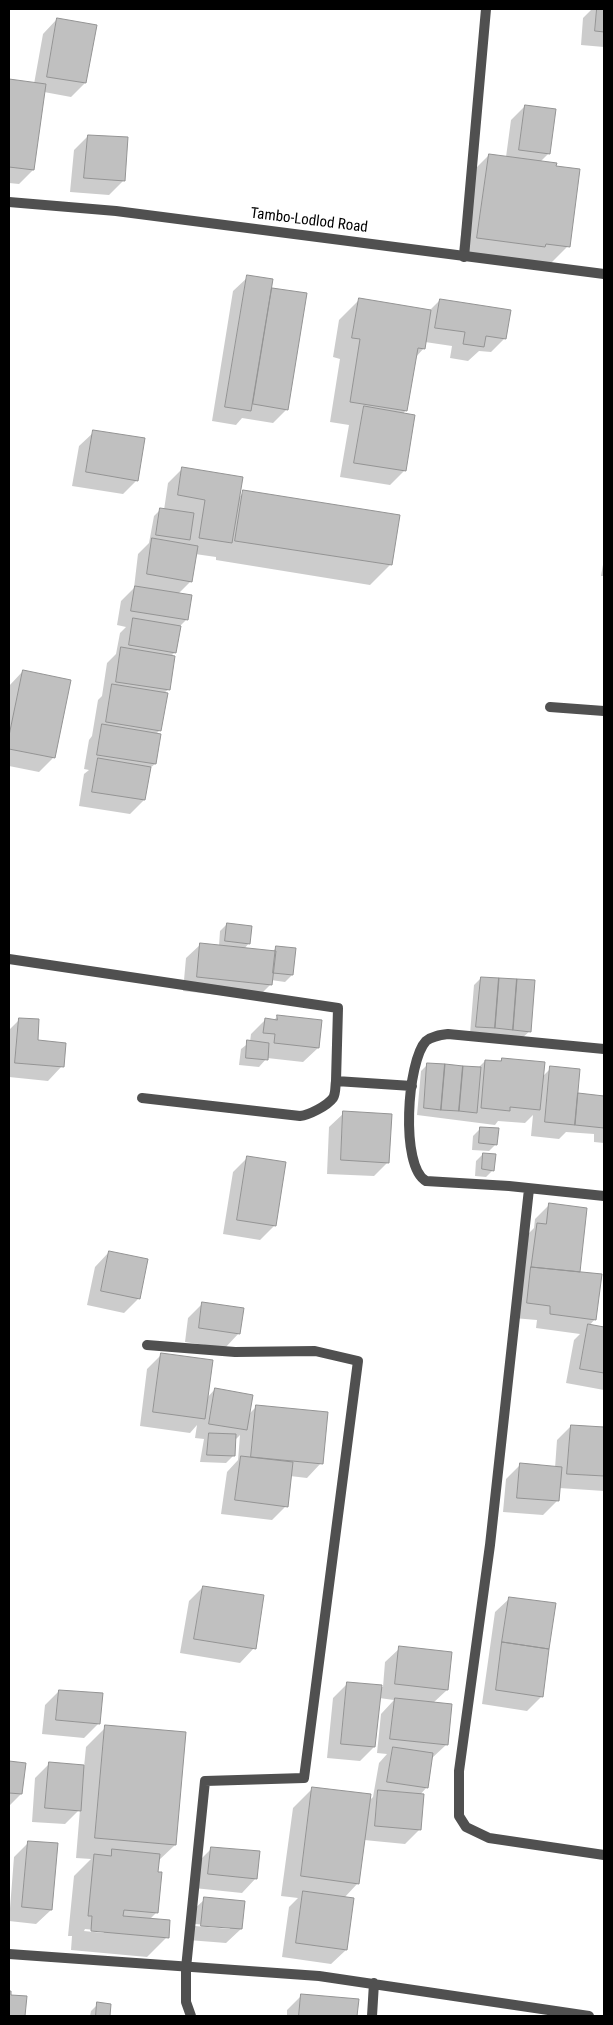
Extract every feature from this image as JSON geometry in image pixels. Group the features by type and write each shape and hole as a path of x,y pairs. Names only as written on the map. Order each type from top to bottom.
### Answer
{"street":[{"path":"464,257 486,9"},
{"name":"Tambo-Lodlod Road","path":"9,202 116,211 604,274"},
{"path":"550,706 604,711"},
{"path":"9,959 338,1008 334,1094 330,1101 308,1114 300,1116 142,1098"},
{"path":"604,1049 448,1034 437,1035 427,1040 415,1060 412,1086 410,1148 416,1170 421,1178 432,1182 508,1186 604,1196"},
{"path":"336,1081 412,1086"},
{"path":"529,1189 490,1546 459,1771 458,1809 461,1822 480,1836 604,1855"},
{"path":"147,1345 235,1352 316,1351 358,1361 304,1778 205,1781 186,1968 186,2002 191,2016"},
{"path":"9,1954 186,1968 294,1974 374,1983 589,2016"},
{"path":"372,2016 374,1983"}],"building":[{"path":"597,9 604,9 604,32 595,31"},
{"path":"57,18 97,25 86,83 47,77"},
{"path":"9,79 46,84 34,170 9,167"},
{"path":"525,105 556,109 550,154 519,150"},
{"path":"88,135 128,137 125,181 84,178"},
{"path":"489,154 557,163 556,166 580,169 570,247 546,244 545,247 477,238"},
{"path":"247,275 273,279 251,411 225,407"},
{"path":"272,288 307,293 288,410 253,404"},
{"path":"359,298 431,310 425,349 418,348 407,411 350,402 360,339 352,338"},
{"path":"440,299 511,310 506,339 486,336 484,347 463,344 465,332 435,328"},
{"path":"364,406 415,415 406,471 354,463"},
{"path":"93,430 145,438 138,481 86,472"},
{"path":"182,467 243,477 232,543 199,538 205,500 178,495"},
{"path":"243,490 400,515 392,565 235,541"},
{"path":"160,508 194,513 190,540 156,535"},
{"path":"152,538 198,546 192,582 147,574"},
{"path":"135,586 192,595 188,620 131,611"},
{"path":"133,618 181,626 176,653 129,645"},
{"path":"121,647 175,656 170,690 116,682"},
{"path":"23,670 71,680 55,758 9,749 9,736"},
{"path":"112,684 168,693 161,731 106,722"},
{"path":"102,724 161,734 156,764 97,755"},
{"path":"98,758 151,767 145,800 92,792"},
{"path":"227,923 252,926 250,944 225,941"},
{"path":"200,943 276,951 272,985 197,977"},
{"path":"276,946 296,948 293,975 273,973"},
{"path":"481,977 499,978 495,1028 476,1027"},
{"path":"499,978 517,979 513,1030 495,1028"},
{"path":"517,979 535,980 531,1032 513,1030"},
{"path":"277,1015 322,1020 319,1048 274,1043 275,1034 263,1033 265,1018 277,1020"},
{"path":"19,1018 39,1019 38,1040 66,1043 64,1067 15,1063"},
{"path":"247,1040 269,1043 268,1060 246,1058"},
{"path":"502,1058 545,1062 540,1110 510,1107 510,1111 481,1108 485,1060 501,1061"},
{"path":"427,1063 445,1064 441,1110 424,1108"},
{"path":"445,1064 463,1066 459,1111 441,1110"},
{"path":"463,1066 481,1067 477,1113 459,1111"},
{"path":"550,1066 580,1069 575,1125 545,1122"},
{"path":"578,1093 604,1096 604,1128 575,1125"},
{"path":"343,1111 392,1114 389,1163 341,1160"},
{"path":"480,1127 499,1128 497,1145 479,1143"},
{"path":"483,1153 496,1154 494,1171 482,1169"},
{"path":"247,1156 286,1162 276,1226 237,1220"},
{"path":"549,1203 587,1208 580,1272 531,1267 537,1223 546,1224"},
{"path":"109,1251 148,1259 140,1299 101,1291"},
{"path":"531,1267 602,1274 596,1320 550,1314 550,1306 527,1303"},
{"path":"202,1302 244,1308 240,1334 199,1328"},
{"path":"588,1324 604,1327 604,1373 580,1369"},
{"path":"161,1353 213,1360 205,1419 153,1412"},
{"path":"215,1388 253,1395 247,1430 209,1424"},
{"path":"256,1405 328,1412 323,1464 251,1457"},
{"path":"571,1425 604,1427 604,1476 567,1474"},
{"path":"209,1433 236,1434 235,1456 207,1455"},
{"path":"241,1456 293,1462 288,1507 235,1500"},
{"path":"520,1463 562,1467 559,1501 517,1498"},
{"path":"203,1586 264,1595 256,1649 194,1639"},
{"path":"509,1597 556,1603 549,1649 502,1642"},
{"path":"502,1642 549,1649 543,1697 496,1690"},
{"path":"399,1646 452,1652 448,1690 395,1684"},
{"path":"347,1682 382,1685 375,1747 341,1744"},
{"path":"59,1690 103,1693 100,1724 56,1720"},
{"path":"395,1698 452,1704 448,1745 390,1739"},
{"path":"105,1725 186,1732 176,1845 95,1838"},
{"path":"393,1747 433,1753 428,1788 387,1782"},
{"path":"9,1761 26,1763 22,1794 9,1793"},
{"path":"49,1762 84,1765 81,1811 45,1808"},
{"path":"312,1787 371,1794 359,1884 301,1876"},
{"path":"378,1790 424,1794 421,1830 375,1826"},
{"path":"28,1841 58,1843 52,1910 22,1907"},
{"path":"211,1847 260,1851 257,1879 208,1874"},
{"path":"112,1849 160,1854 158,1872 162,1872 158,1913 124,1910 123,1916 170,1920 169,1938 91,1931 92,1916 88,1916 94,1854 111,1856"},
{"path":"303,1891 354,1898 347,1950 296,1943"},
{"path":"204,1897 245,1901 242,1929 201,1926"},
{"path":"9,1991 11,1991 11,1995 27,1996 25,2016 9,2016"},
{"path":"301,1994 359,1999 357,2016 299,2016"},
{"path":"97,2002 111,2004 110,2016 96,2016"}]}
